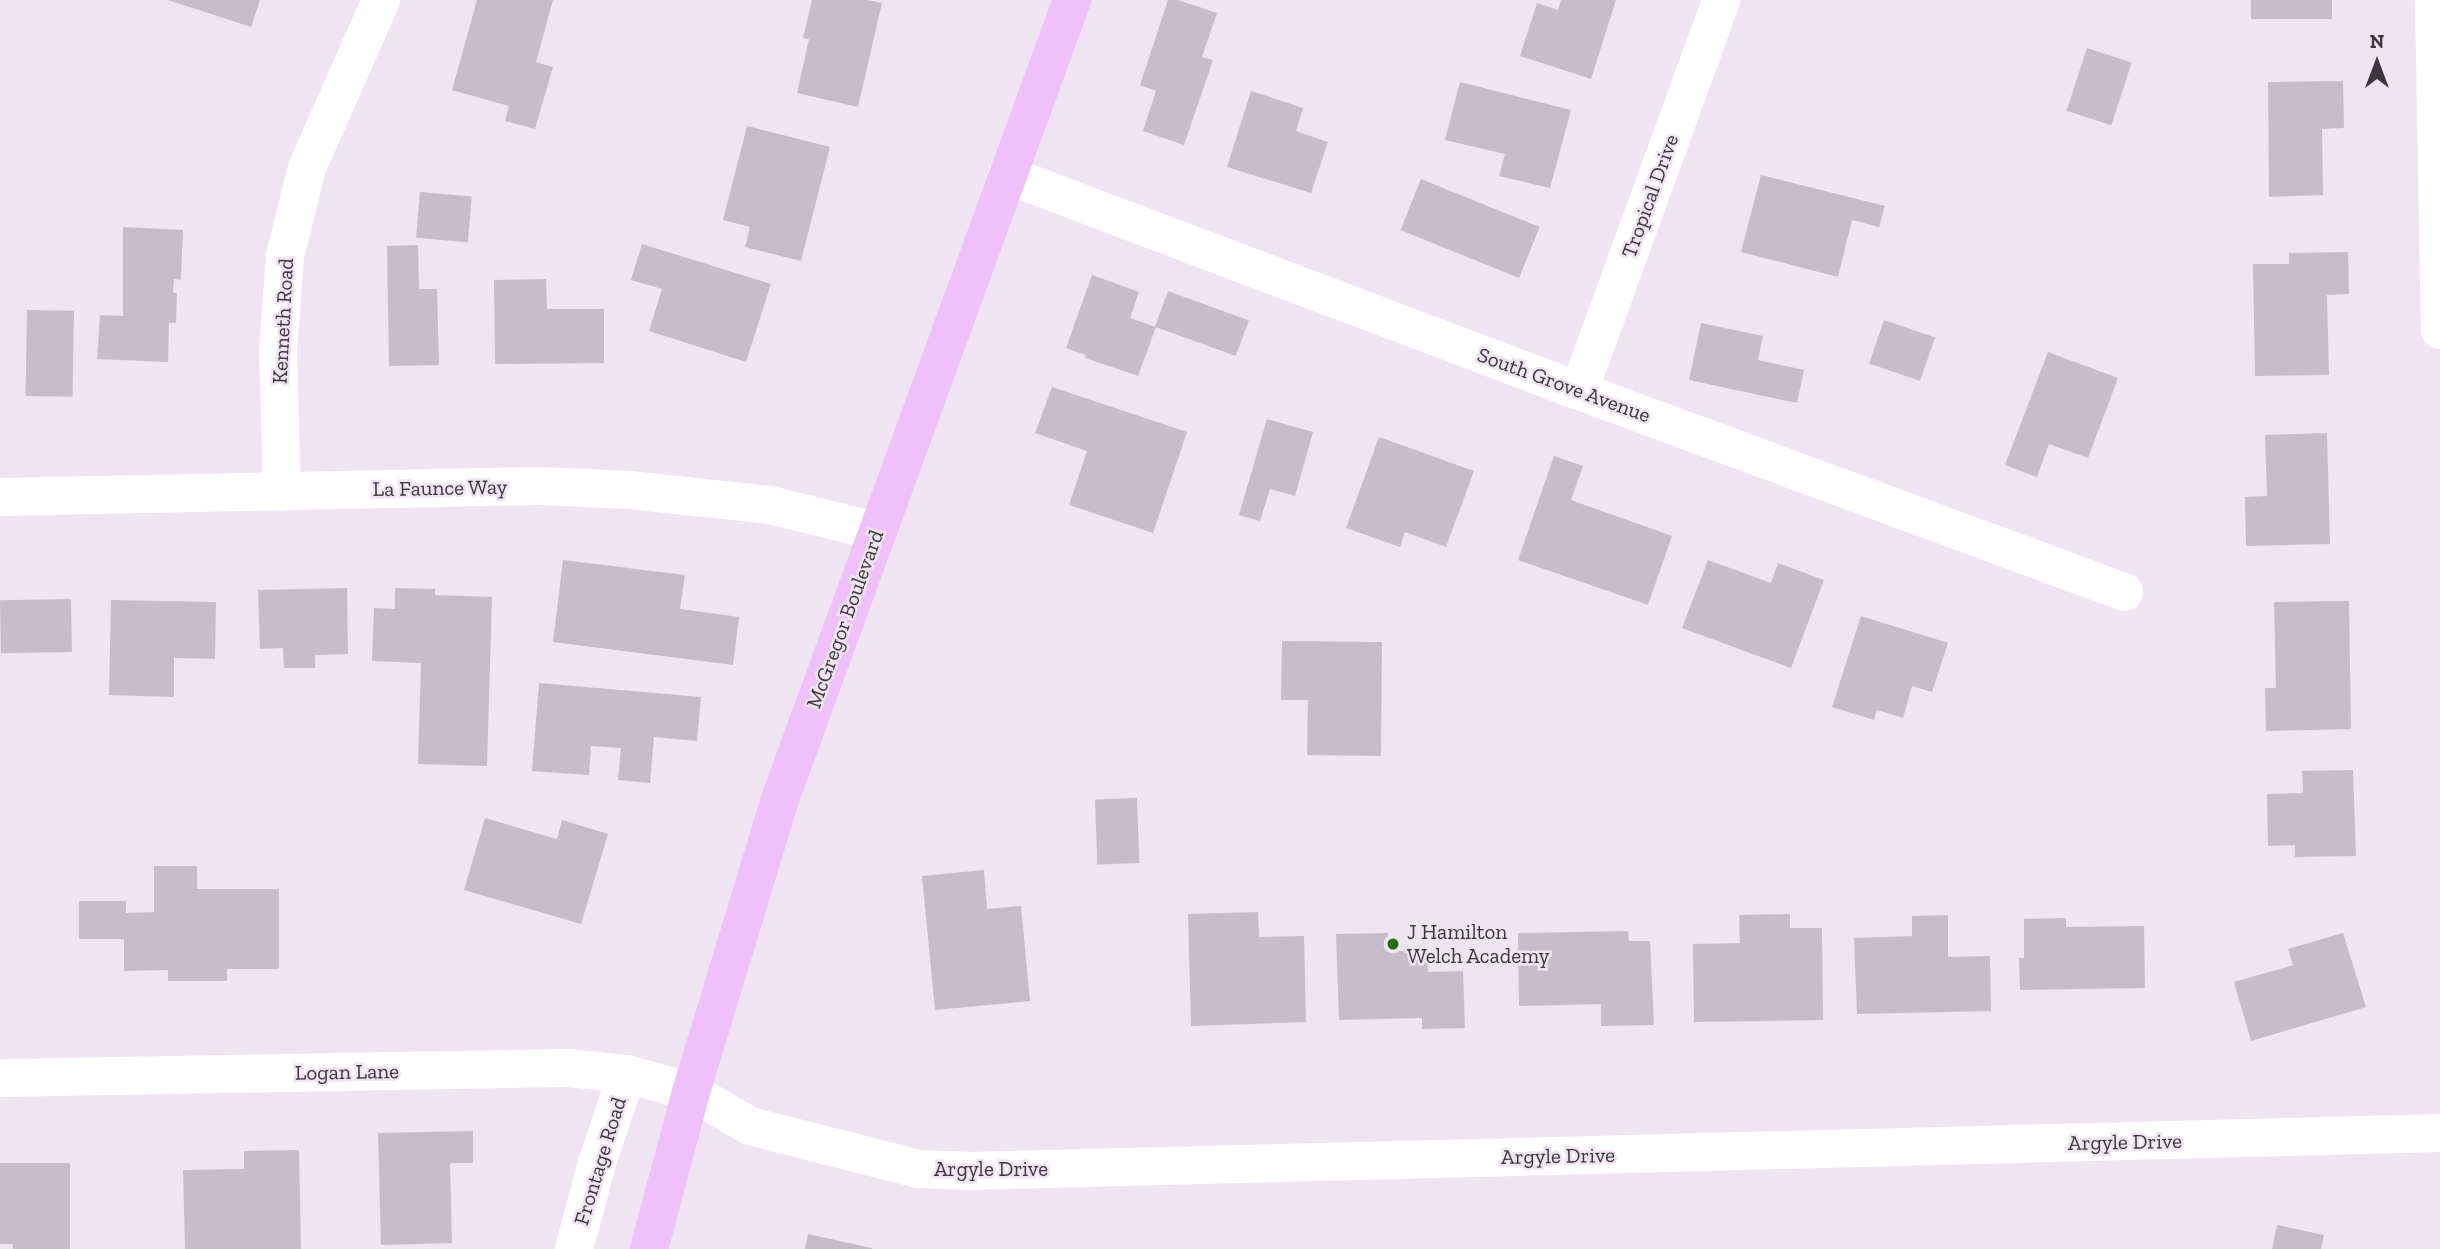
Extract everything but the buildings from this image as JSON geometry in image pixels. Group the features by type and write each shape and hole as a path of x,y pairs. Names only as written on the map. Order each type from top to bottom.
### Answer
{"main road":[{"name":"McGregor Boulevard","path":"649,1249 691,1092 777,810 876,531 1072,0"}],"street":[{"name":"Kenneth Road","path":"282,492 278,350 285,256 307,168 381,0"},
{"name":"Tropical Drive","path":"1579,391 1721,0"},
{"path":"2434,0 2440,330"},
{"name":"South Grove Avenue","path":"1007,175 1579,391 2124,592"},
{"name":"La Faunce Way","path":"0,497 540,486 630,490 769,505 876,531"},
{"name":"Logan Lane","path":"0,1078 568,1068 627,1074 691,1092"},
{"name":"Frontage Road","path":"574,1249 597,1163 627,1074"},
{"name":"Argyle Drive","path":"691,1092 750,1126 919,1169 971,1171 2440,1133"}],"place":[{"name":"J Hamilton Welch Academy","path":"1393,944"}]}
